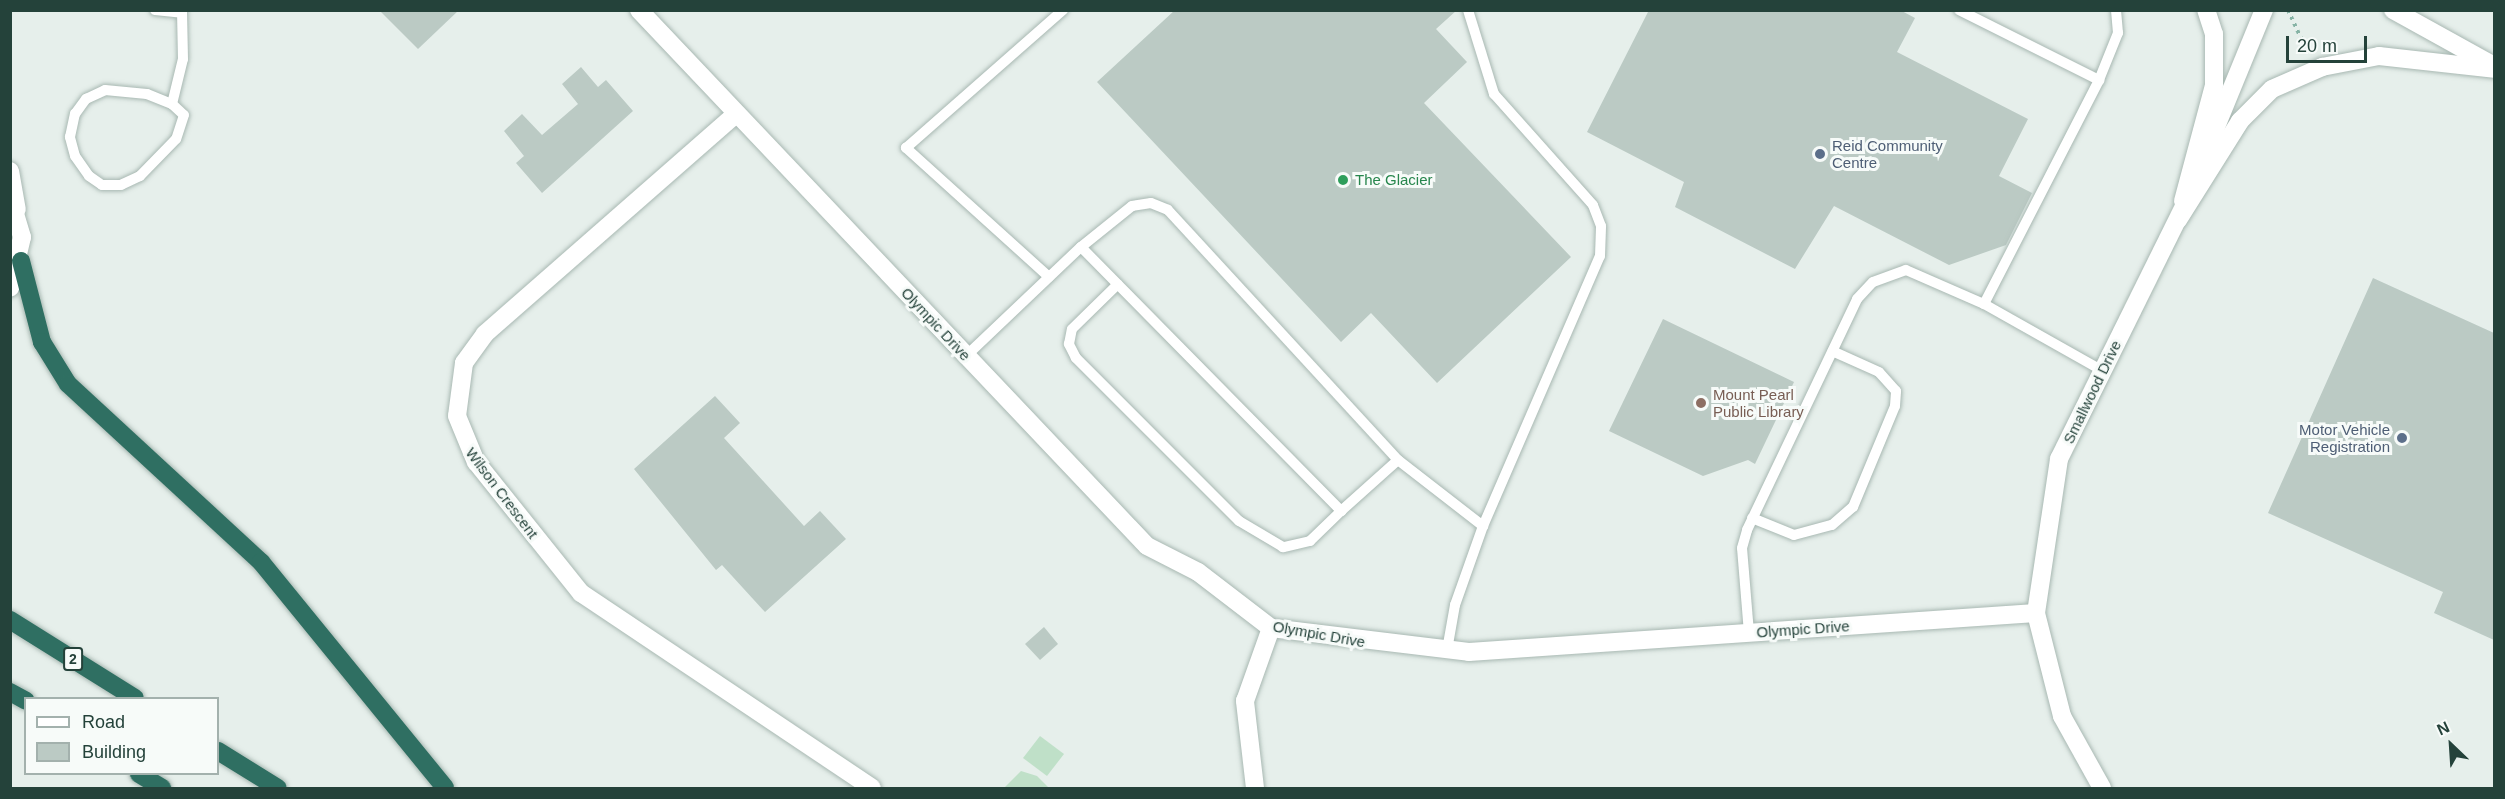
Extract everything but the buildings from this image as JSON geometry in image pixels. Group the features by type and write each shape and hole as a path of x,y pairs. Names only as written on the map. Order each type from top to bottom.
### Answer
{"highway":[{"path":"21,261 40,338 68,384 261,562 445,789"},
{"name":"2","path":"10,620 132,697"},
{"path":"10,692 24,700"},
{"path":"219,752 278,789"},
{"path":"141,775 162,789"}],"street":[{"name":"Olympic Drive","path":"639,10 1147,546 1198,572 1271,628 1447,650 1749,633 2036,613"},
{"path":"2178,220 2214,85 2214,34 2206,10"},
{"name":"Smallwood Drive","path":"2102,789 2062,716 2036,613 2059,459 2178,220 2264,10"},
{"path":"2393,10 2494,67"},
{"path":"2178,220 2240,121 2272,89 2322,67 2379,56 2494,67"},
{"name":"Wilson Crescent","path":"736,114 485,334 464,363 457,416 476,462 581,592 872,789"},
{"path":"10,171 21,261 10,288"},
{"path":"1255,789 1245,701 1271,628"}],"lane":[{"path":"155,10 182,12 183,59 172,104"},
{"path":"1048,277 906,148 1063,10"},
{"path":"1447,650 1455,605 1484,526 1600,256 1602,225 1593,205 1494,94 1468,10"},
{"path":"1959,10 2099,80"},
{"path":"1984,304 2099,80 2118,33 2116,10"},
{"path":"105,90 127,91 172,104 184,115 182,127 140,176 121,185 102,185 75,156 70,137 75,114 86,99 105,90"},
{"path":"966,356 1081,247 1132,206 1151,203 1167,210 1398,460 1484,526"},
{"path":"1081,247 1341,511"},
{"path":"1749,633 1742,548 1752,518 1857,299 1890,273 1919,273 1984,304 2103,371"},
{"path":"1118,284 1072,329 1069,344 1076,358 1217,503 1283,547 1310,541 1398,460"},
{"path":"1752,518 1794,535 1832,525 1853,507 1896,392 1879,372 1832,351"}],"path":[{"path":"2291,11 2305,47"}],"green space":[{"path":"1040,736 1064,754 1047,776 1023,758"},
{"path":"1021,771 1037,776 1049,788 1004,788"}],"place":[{"name":"Reid Community Centre","path":"1820,154"},
{"name":"The Glacier","path":"1343,180"},
{"name":"Mount Pearl Public Library","path":"1701,403"},
{"name":"Motor Vehicle Registration","path":"2402,438"}]}
